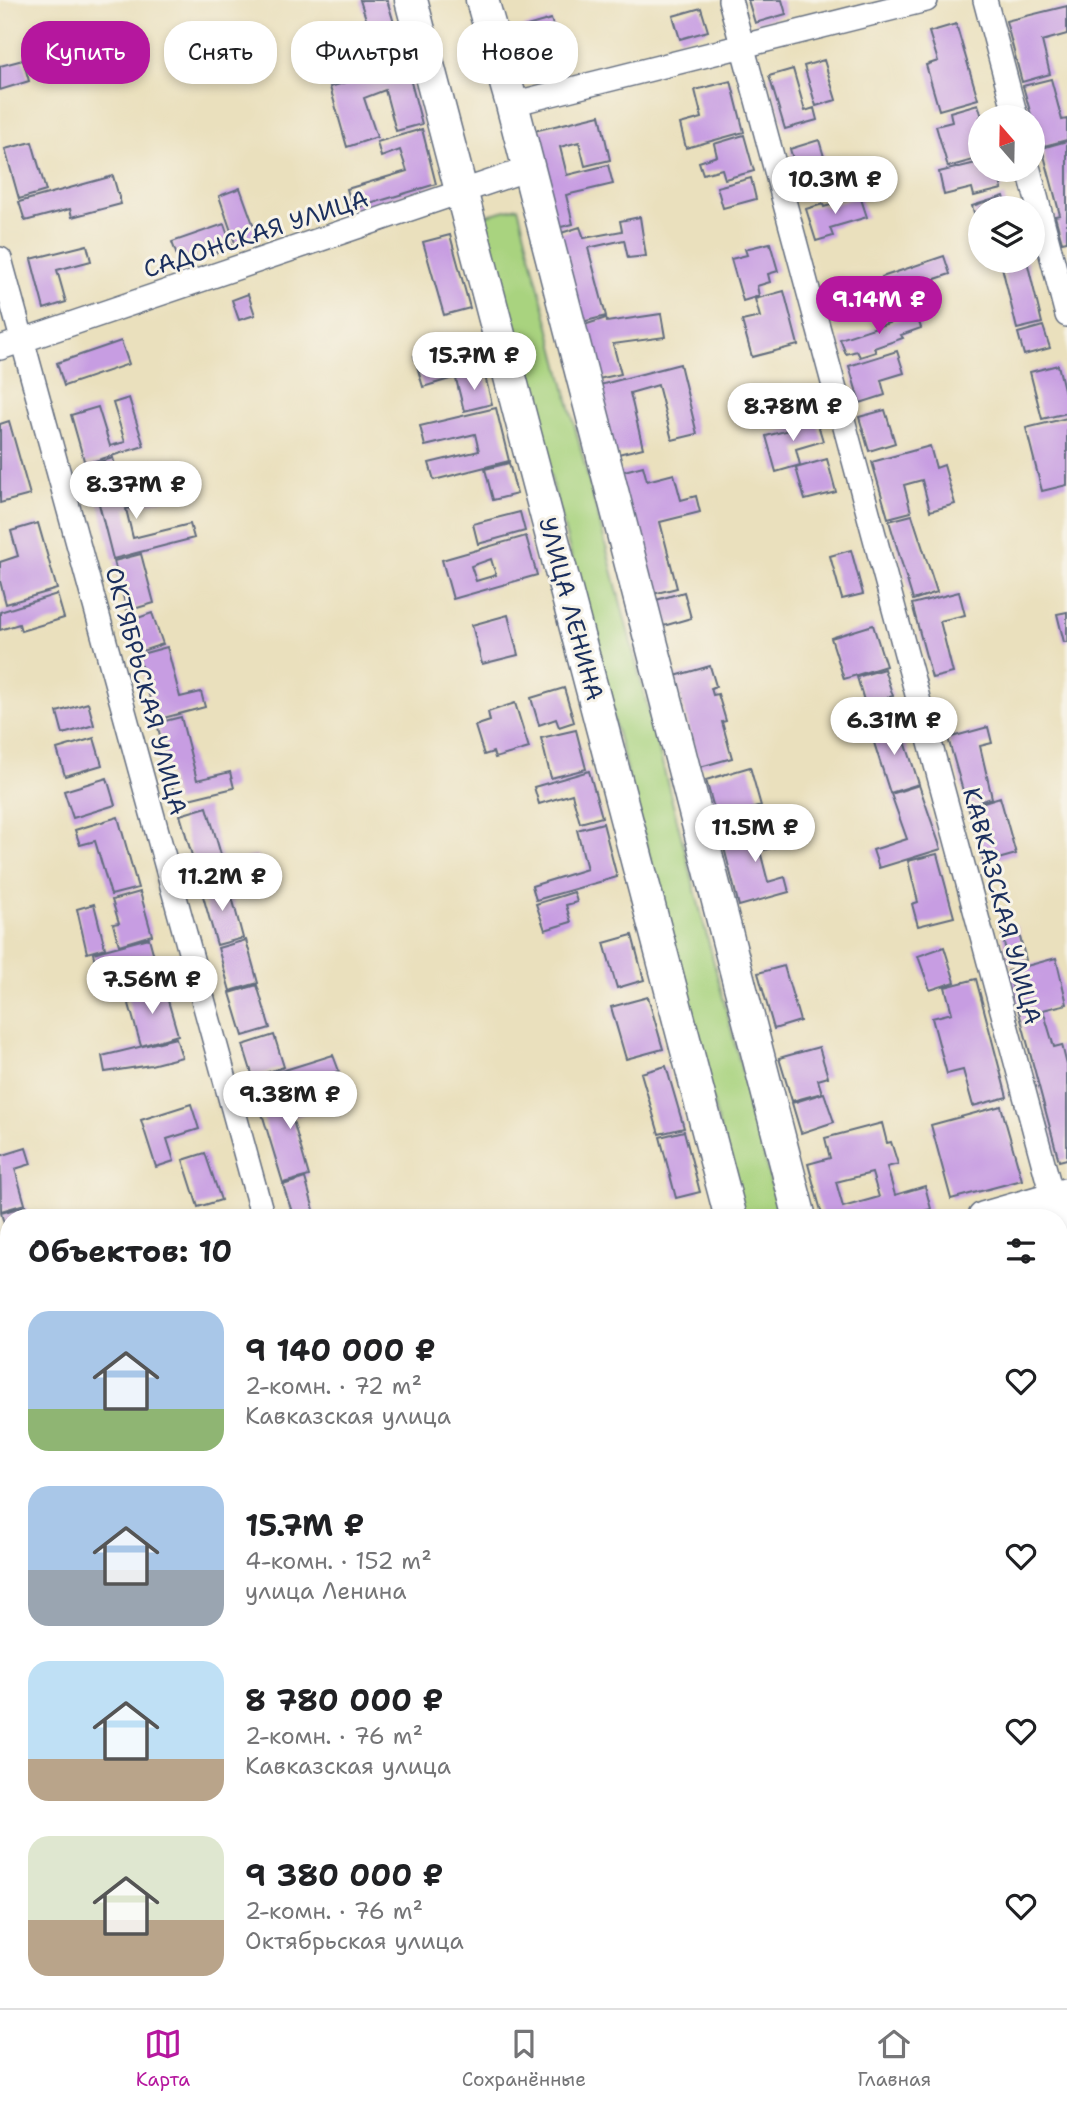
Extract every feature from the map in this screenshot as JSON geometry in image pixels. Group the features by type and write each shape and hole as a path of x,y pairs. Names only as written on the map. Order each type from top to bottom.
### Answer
{"street":[{"name":"УЛИЦА ЛЕНИНА","path":"411,0 729,1209"},
{"path":"482,0 512,104 798,1209"},
{"name":"КАВКАЗСКАЯ УЛИЦА","path":"730,0 1059,1208"},
{"path":"512,104 926,0"},
{"path":"985,0 1013,105"},
{"name":"САДОНСКАЯ УЛИЦА","path":"0,348 528,169"},
{"path":"1032,182 1067,315"},
{"name":"ОКТЯБРЬСКАЯ УЛИЦА","path":"0,260 261,1209"}],"green space":[{"path":"518,207 778,1209 741,1209 483,216"}],"building":[{"path":"360,0 387,0 393,21 367,21"},
{"path":"748,0 782,0 786,14 755,23"},
{"path":"1067,6 1067,34 1042,41 1050,74 1022,82 1006,21"},
{"path":"701,8 708,31 680,39 673,16"},
{"path":"956,24 978,99 939,110 926,65 938,61 929,32"},
{"path":"824,60 836,100 816,106 804,66"},
{"path":"21,61 21,83 0,90 0,66"},
{"path":"793,69 805,111 814,108 817,120 785,129 769,76"},
{"path":"1051,79 1062,120 1067,119 1067,140 1045,146 1045,105 1028,105 1023,86"},
{"path":"731,81 744,132 686,148 680,124 702,118 695,90"},
{"path":"340,84 411,84 422,124 396,131 385,90 364,98 377,137 347,147 330,87"},
{"path":"968,107 968,161 948,167 936,126 952,122 950,112"},
{"path":"600,115 610,160 585,166 579,142 560,147 567,175 608,165 613,184 566,195 573,224 553,229 530,132"},
{"path":"422,129 436,184 353,209 347,189 407,171 400,150 381,157 377,142"},
{"path":"744,135 754,171 725,179 722,169 703,174 699,162 717,156 714,144"},
{"path":"819,140 825,160 796,169 790,149"},
{"path":"1067,141 1067,241 1062,242 1055,216 1060,215 1045,159 1045,147"},
{"path":"32,142 46,191 19,199 5,149"},
{"path":"968,165 968,182 1000,182 1002,189 974,196 972,188 944,195 939,172"},
{"path":"113,176 121,204 72,217 70,209 25,221 19,202"},
{"path":"751,178 756,199 723,208 717,187"},
{"path":"240,188 258,238 236,246 219,196"},
{"path":"860,196 867,217 830,228 833,236 816,241 806,209 823,204 824,207"},
{"path":"640,217 646,256 628,258 624,240 588,248 606,316 578,323 555,235 580,227 584,238 622,231 620,221"},
{"path":"224,224 232,247 209,255 205,245 193,250 196,259 180,264 172,242"},
{"path":"450,235 470,308 444,315 423,242"},
{"path":"770,243 778,271 768,274 770,282 757,286 759,296 743,301 731,259 747,255 745,249"},
{"path":"87,245 91,261 57,270 66,302 44,309 31,259"},
{"path":"944,256 950,274 888,295 882,277"},
{"path":"1003,273 1030,273 1042,323 1017,329"},
{"path":"784,291 798,345 752,357 742,321 760,317 755,299"},
{"path":"248,294 255,315 239,320 232,300"},
{"path":"661,314 665,337 613,344 621,374 594,380 581,326 606,318 607,322"},
{"path":"916,314 921,328 901,335 903,338 874,348 876,352 860,357 857,351 846,354 840,339"},
{"path":"1043,326 1050,348 1024,355 1018,333"},
{"path":"474,337 483,369 423,387 414,356"},
{"path":"121,341 129,364 64,386 57,363"},
{"path":"897,351 904,373 881,380 885,395 860,403 849,366"},
{"path":"680,364 697,434 672,440 658,385 630,393 643,448 614,455 596,386"},
{"path":"1058,365 1067,401 1067,413 1042,419 1030,372"},
{"path":"484,372 492,404 464,411 456,379"},
{"path":"129,398 144,446 85,464 71,415 98,407 110,446 125,442 113,403"},
{"path":"496,408 509,461 434,480 429,463 479,451 475,434 425,446 420,426"},
{"path":"885,410 895,443 869,451 859,417"},
{"path":"816,418 823,441 796,449 800,465 776,472 766,436 789,430 788,426"},
{"path":"1067,418 1067,485 1042,491 1026,428"},
{"path":"9,421 30,495 0,503 0,424"},
{"path":"930,446 936,468 944,465 955,504 930,511 922,480 904,485 911,512 888,518 872,462"},
{"path":"113,458 121,486 95,494 86,466"},
{"path":"827,459 836,492 805,500 796,468"},
{"path":"509,463 517,494 493,500 485,469"},
{"path":"643,466 647,481 674,474 681,500 696,496 700,512 660,522 677,588 649,595 617,473"},
{"path":"161,480 166,499 126,509 133,538 190,524 194,538 113,559 97,496"},
{"path":"520,512 525,531 478,544 473,524"},
{"path":"912,515 937,592 913,600 889,521"},
{"path":"38,523 57,589 6,604 0,581 0,562 18,556 11,531"},
{"path":"526,536 537,575 453,599 442,560","holes":["491,559 496,575 476,581 471,566"]},
{"path":"851,550 863,594 842,599 830,556"},
{"path":"141,554 154,603 127,611 114,561"},
{"path":"684,592 691,618 660,627 653,601"},
{"path":"959,592 965,615 940,621 953,673 932,678 912,604"},
{"path":"57,594 64,618 21,631 19,624 0,630 0,612"},
{"path":"1067,612 1067,642 1064,642 1057,614"},
{"path":"152,613 163,644 142,651 132,620"},
{"path":"508,615 518,655 482,664 472,625"},
{"path":"873,625 886,666 844,679 831,638"},
{"path":"167,647 180,697 201,692 205,707 156,720 138,655"},
{"path":"710,666 716,686 711,688 713,695 718,694 732,758 700,767 675,676"},
{"path":"884,669 893,696 865,704 857,677"},
{"path":"564,688 574,722 559,727 556,719 539,725 531,698"},
{"path":"88,703 94,725 63,734 57,712"},
{"path":"515,703 529,748 495,758 493,752 484,755 475,726 490,721 488,712"},
{"path":"181,717 197,780 230,772 234,788 176,802 157,723"},
{"path":"898,720 919,784 890,793 870,730"},
{"path":"988,727 992,743 980,746 992,798 967,805 948,738"},
{"path":"576,730 586,769 551,778 541,738"},
{"path":"94,738 102,765 65,776 57,749"},
{"path":"750,767 761,806 717,819 706,780"},
{"path":"589,771 602,817 580,823 572,794 539,804 534,787"},
{"path":"107,778 115,805 73,818 64,791"},
{"path":"919,785 941,849 879,868 873,850 907,839 891,794"},
{"path":"1000,797 1016,854 984,863 968,807"},
{"path":"207,807 224,865 257,855 261,869 201,886 180,815"},
{"path":"118,817 138,888 111,895 95,841 80,845 75,830"},
{"path":"603,823 617,877 536,900 532,886 587,869 577,830"},
{"path":"785,823 790,843 760,851 768,882 785,877 789,892 739,906 722,840"},
{"path":"937,854 954,917 918,926 912,904 918,902 908,861"},
{"path":"228,882 243,938 217,945 201,889"},
{"path":"140,892 152,935 119,945 113,924 119,923 112,900"},
{"path":"574,892 577,902 566,905 571,922 545,930 536,904"},
{"path":"94,904 105,948 87,953 77,909"},
{"path":"1017,926 1026,960 1009,964 1001,930"},
{"path":"632,935 644,980 617,988 604,943"},
{"path":"149,938 155,960 97,971 93,953"},
{"path":"246,940 258,983 230,991 218,948"},
{"path":"944,947 955,982 930,990 918,956"},
{"path":"1056,958 1067,1004 1043,1010 1054,1047 1062,1045 1067,1065 1067,1159 1059,1161 1008,971"},
{"path":"784,966 800,1021 774,1029 758,973"},
{"path":"976,979 1007,1097 973,1106 963,1070 947,1074 932,1018 952,1013 945,987"},
{"path":"257,985 270,1028 243,1036 230,993"},
{"path":"164,987 178,1035 141,1046 127,997"},
{"path":"648,997 663,1049 626,1059 611,1007"},
{"path":"274,1035 284,1067 253,1077 243,1045"},
{"path":"176,1038 182,1057 105,1072 102,1056"},
{"path":"819,1047 828,1077 818,1080 822,1093 792,1101 779,1058"},
{"path":"333,1055 339,1071 294,1085 295,1089 260,1101 253,1080"},
{"path":"666,1066 684,1128 659,1134 641,1073"},
{"path":"326,1087 330,1100 319,1103 321,1109 292,1117 309,1176 283,1183 260,1107"},
{"path":"824,1093 834,1122 801,1133 792,1103"},
{"path":"191,1104 199,1129 167,1139 174,1161 156,1167 141,1120"},
{"path":"1001,1106 1022,1180 951,1199 931,1125"},
{"path":"882,1123 887,1143 891,1142 898,1164 887,1167 895,1195 925,1186 931,1209 820,1209 808,1164 830,1158 825,1138","holes":["872,1173 879,1197 843,1207 836,1182"]},
{"path":"684,1131 700,1192 676,1198 660,1137"},
{"path":"26,1148 31,1164 15,1169 25,1204 1,1209 0,1156"},
{"path":"205,1153 221,1200 198,1207 183,1160"},
{"path":"305,1178 314,1209 291,1209 283,1185"}]}
